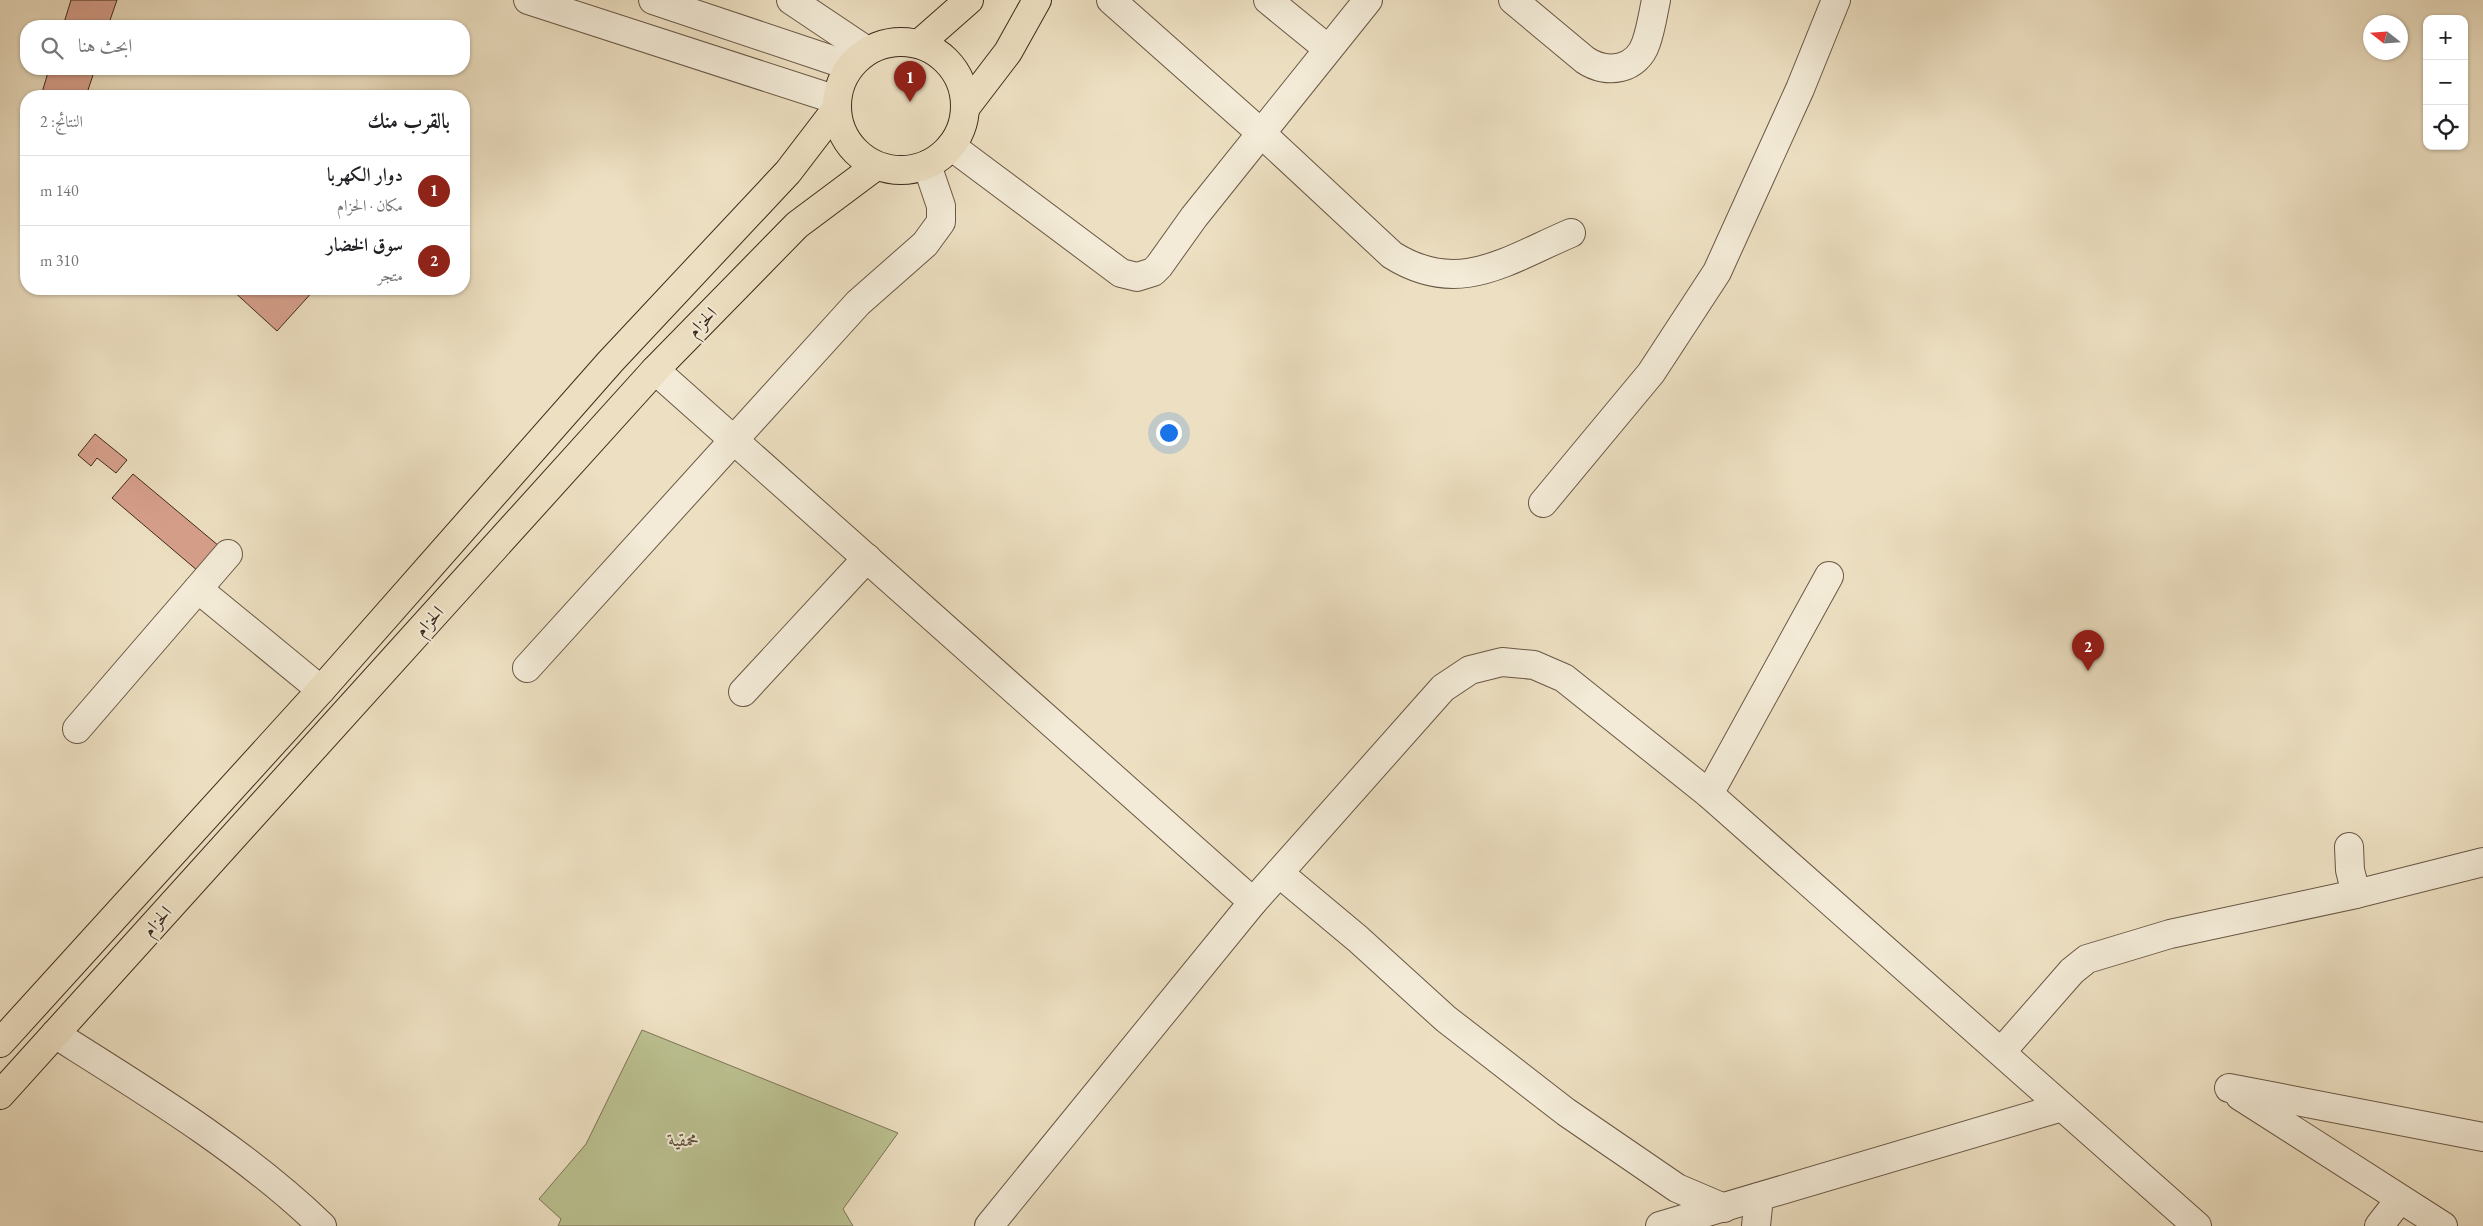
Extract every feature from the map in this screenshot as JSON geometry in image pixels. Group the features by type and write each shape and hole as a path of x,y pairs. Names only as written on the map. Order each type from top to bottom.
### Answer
{"main road":[{"path":"919,44 969,0"},
{"path":"966,107 1008,52 1037,0"},
{"path":"892,42 919,44 938,52 953,67 963,86 966,107 959,134 952,146 928,165 902,170 876,166 860,156 848,142 840,126 837,104 841,82 859,58 892,42"},
{"name":"الحزام","path":"0,1043 320,690 610,362 788,172 837,104"},
{"name":"الحزام","path":"0,1095 647,379 797,225 876,166"},
{"path":"610,362 647,379"}],"street":[{"path":"528,0 837,104"},
{"path":"653,0 859,58"},
{"path":"792,0 859,58"},
{"path":"1111,0 1261,133 1392,255 1408,265 1426,272 1462,275 1481,270 1571,233"},
{"path":"1268,0 1328,49"},
{"path":"952,146 1121,273 1137,277 1153,272 1194,217 1368,0"},
{"path":"1513,0 1589,63 1604,69 1615,69 1625,66 1641,53 1646,43 1656,0"},
{"path":"1543,503 1651,373 1717,272 1800,89 1836,0"},
{"path":"526,668 858,303 926,244 941,222 941,206 928,165"},
{"path":"647,379 733,440 1253,902"},
{"path":"77,729 228,554"},
{"path":"742,692 867,558"},
{"path":"1709,794 1829,576"},
{"path":"198,589 320,690"},
{"path":"989,1226 1253,902 1442,688 1456,678 1486,665 1510,662 1534,665 1564,678 1709,794 2002,1051 2062,1107 2197,1226"},
{"path":"2349,847 2350,870 2356,894"},
{"path":"2002,1051 2072,971 2086,959 2170,934 2356,894 2483,862"},
{"path":"1279,873 1358,939 1446,1018 1566,1112 1677,1188 1724,1208"},
{"path":"55,1034 144,1090 214,1139 301,1206 322,1226"},
{"path":"2443,1226 2228,1088 2483,1137"},
{"path":"1660,1226 2062,1107"},
{"path":"1756,1226 1759,1197"},
{"path":"2379,1226 2400,1199"}],"green space":[{"name":"محمقية","path":"642,1030 898,1133 843,1209 853,1226 558,1226 561,1219 539,1199 586,1144"}],"building":[{"path":"71,0 117,0 110,20 65,20"},
{"path":"47,75 93,75 88,90 43,90"},
{"path":"238,295 310,295 277,331"},
{"path":"95,434 127,460 116,473 97,458 91,466 78,455"},
{"path":"133,474 219,546 198,571 112,498"}],"place":[{"name":"دوار الكهربا","path":"910,102"},
{"name":"سوق الخضار","path":"2088,671"}]}
